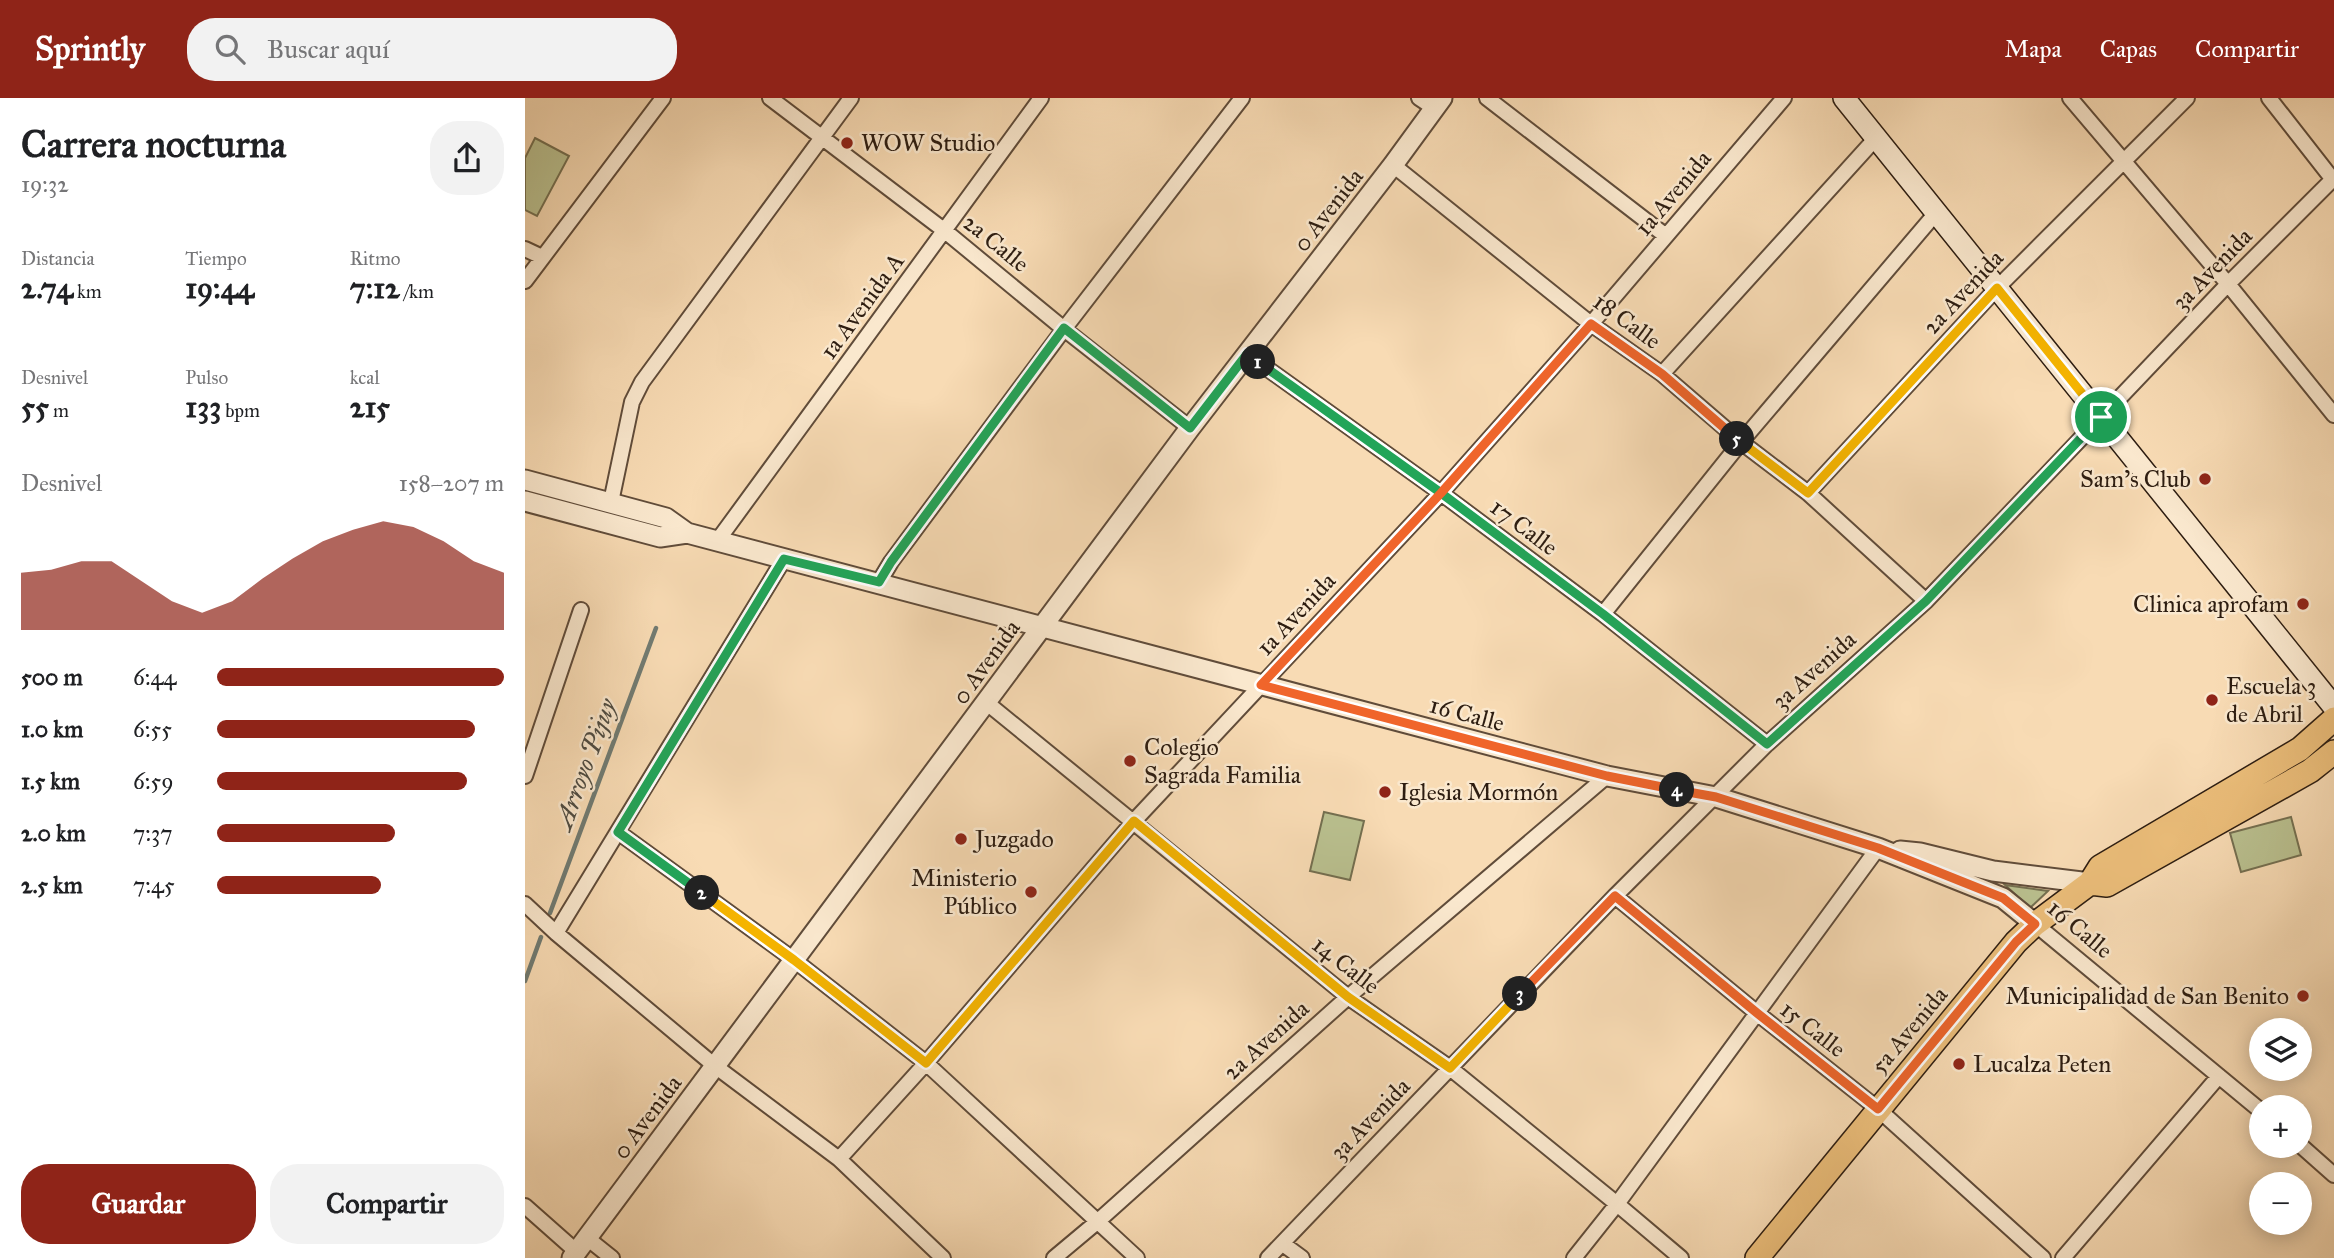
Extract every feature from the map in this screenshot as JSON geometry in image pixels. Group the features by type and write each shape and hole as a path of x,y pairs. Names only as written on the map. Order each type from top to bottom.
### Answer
{"main road":[{"path":"1844,98 2334,707"},
{"name":"5a Avenida","path":"1757,1258 2016,942 2035,924 2090,883 2100,867 2300,749 2334,719"},
{"name":"5a Avenida","path":"2090,883 2107,885 2310,771 2334,752"}],"street":[{"path":"525,281 663,98"},
{"name":"2a Calle","path":"770,98 945,231 1190,428"},
{"path":"611,502 632,402 642,382 851,98"},
{"name":"1a Avenida A","path":"717,540 1041,98"},
{"path":"879,582 899,550 1064,328 1242,98"},
{"path":"1487,98 1665,236"},
{"name":"1a Avenida","path":"839,1159 926,1063 1134,821 1441,493 1591,324 1784,98"},
{"path":"2070,98 2228,284 2334,415"},
{"name":"2a Avenida","path":"1808,493 1997,288 2187,98"},
{"path":"2269,98 2333,180"},
{"name":"0 Avenida","path":"579,1249 1190,428 1393,165 1432,101"},
{"path":"1662,374 1876,138"},
{"name":"18 Calle","path":"1393,165 1591,324 1662,374 1741,442 1808,493 1926,601"},
{"name":"3a Avenida","path":"1268,1258 1615,896 1767,744 1926,601 2228,284 2333,180"},
{"path":"1603,614 1741,442 1936,213"},
{"path":"525,249 542,257"},
{"name":"17 Calle","path":"1247,354 1441,493 1603,614 1767,744"},
{"path":"525,480 666,518 687,533"},
{"path":"525,500 660,537 687,533"},
{"name":"16 Calle","path":"687,533 1607,776 1716,797 1878,848 2003,898 2249,1101"},
{"path":"556,933 784,559"},
{"path":"525,776 581,610"},
{"name":"14 Calle","path":"987,703 1348,997 1450,1068 1681,1258"},
{"name":"2a Avenida","path":"1054,1258 1348,997 1607,776"},
{"path":"618,832 794,960 926,1063 1137,1258"},
{"path":"1574,1258 1617,1204 1878,848"},
{"name":"16 Calle","path":"1878,848 1920,853 1993,871 2090,883"},
{"name":"15 Calle","path":"1615,896 1878,1109 2043,1258"},
{"path":"525,904 715,1066 839,1159 943,1258"},
{"path":"2063,1258 2219,1076"},
{"path":"2312,1156 2334,1175"},
{"path":"525,1206 579,1249 612,1258"},
{"path":"1283,1244 1302,1258"}],"green space":[{"path":"535,138 569,156 537,216 525,210 525,158"},
{"path":"1324,812 1364,821 1350,880 1310,871"},
{"path":"2291,817 2301,855 2241,872 2230,833"},
{"path":"2005,885 2048,891 2030,908"}],"waterway":[{"name":"Arroyo Pijuy","path":"550,913 656,628"},
{"name":"Arroyo Pijuy","path":"525,981 541,937"}],"place":[{"name":"WOW Studio","path":"847,143"},
{"name":"Sam's Club","path":"2205,479"},
{"name":"Clinica aprofam","path":"2303,604"},
{"name":"Escuela 3 de Abril","path":"2212,700"},
{"name":"Colegio Sagrada Familia","path":"1130,761"},
{"name":"Iglesia Mormón","path":"1385,792"},
{"name":"Juzgado","path":"961,839"},
{"name":"Ministerio Público","path":"1031,892"},
{"name":"Municipalidad de San Benito","path":"2303,996"},
{"name":"Lucalza Peten","path":"1959,1064"}],"route":[{"path":"2101,417 1926,601 1767,744 1603,614 1441,493 1247,354 1190,428 1064,328 879,582 784,559 618,832 794,960 926,1063 1134,821 1348,997 1450,1068 1615,896 1878,1109 2016,942 2035,924 2003,898 1878,848 1716,797 1607,776 1261,685 1441,493 1591,324 1662,374 1741,442 1808,493 1997,288 2101,417"}]}
